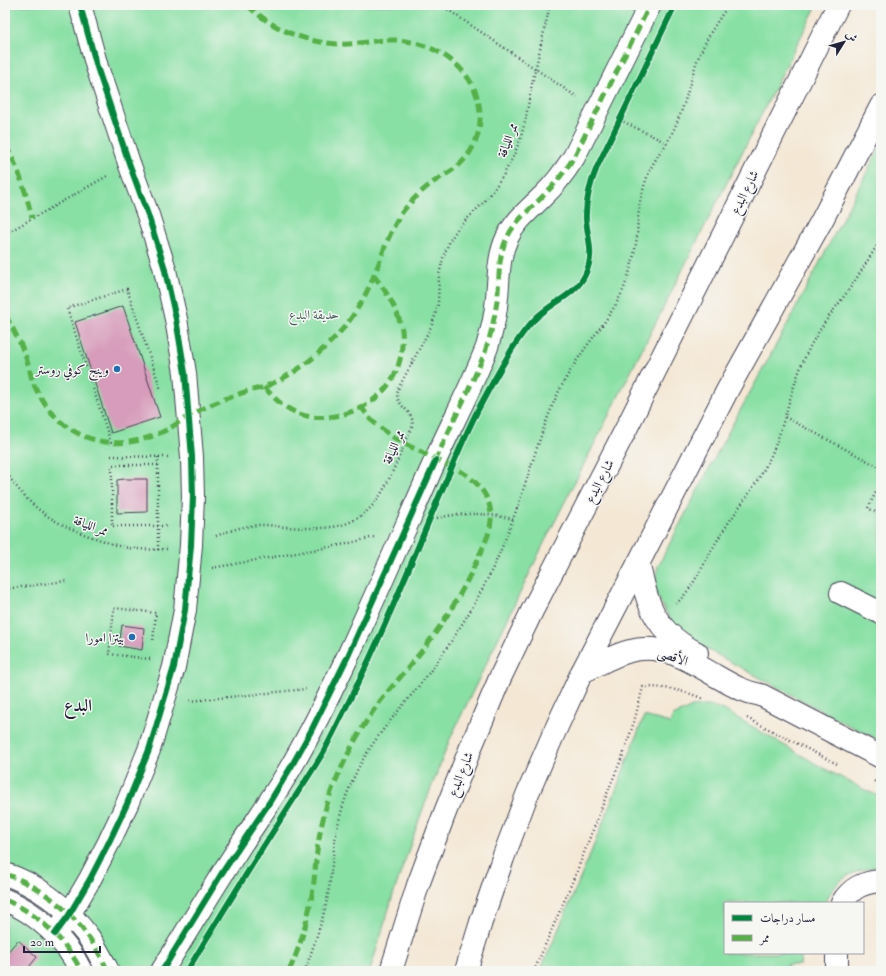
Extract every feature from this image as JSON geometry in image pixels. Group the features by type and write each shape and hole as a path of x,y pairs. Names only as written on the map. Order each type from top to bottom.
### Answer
{"street":[{"path":"55,934 70,915 109,842 127,804 149,750 174,667 185,610 193,497 192,458 185,373 176,319 164,266 97,67 80,5"},
{"path":"162,971 226,867 291,767 334,686 479,367 488,344 497,300 499,266 506,239 521,216 544,196 566,170 599,110 650,5"},
{"name":"شارع البدع","path":"391,971 418,885 444,815 500,678 532,612 636,410 838,5"},
{"path":"466,971 527,795 582,672 728,389 822,220 881,106"},
{"name":"الأقصى","path":"638,564 651,609 668,633 682,645 743,677 756,688 761,695"},
{"path":"840,593 881,613"},
{"name":"الأقصى","path":"582,672 620,654 630,651 642,649 664,651 685,658 737,688 753,694 761,695 881,757"},
{"path":"5,874 32,886 52,899 70,915 85,931 108,971"},
{"path":"843,902 849,893 858,886 869,882 881,881"},
{"path":"5,900 25,910 41,921 55,934 68,950 81,971"},
{"path":"836,971 837,954"}],"path":[{"path":"441,5 556,83 599,110"},
{"path":"305,971 326,905 336,834 342,809 351,784 362,760 373,742 385,725 420,685 439,660 457,633 488,578 513,520 541,434 559,390 571,369 605,322 624,288 634,252 641,196 647,177 656,158 667,143 677,123 697,61 706,42 729,5"},
{"path":"616,127 623,113"},
{"path":"619,120 667,143"},
{"path":"5,234 129,164"},
{"path":"675,604 692,586 724,529 764,469 773,452 806,354 818,333 861,271 881,239"},
{"path":"111,443 67,308 127,289 161,390"},
{"path":"785,417 881,468"},
{"path":"111,456 192,458"},
{"path":"158,457 158,550"},
{"path":"158,465 112,465 112,526 158,526 191,535"},
{"path":"881,482 868,508 881,515"},
{"path":"429,520 432,513"},
{"path":"188,572 346,544 386,534 444,516 476,513 513,520"},
{"path":"5,589 66,581"},
{"path":"151,652 150,659 109,654 114,608 156,613 152,644"},
{"path":"163,703 334,686"},
{"path":"534,971 577,872 623,755 634,722 643,687 675,689 707,700"},
{"path":"741,716 815,754 843,766"},
{"path":"869,779 881,785"}],"green space":[{"name":"حديقة البدع","path":"5,5 817,5 544,543 450,739 421,814 394,892 370,971 5,971"},
{"path":"881,145 881,741 842,722 686,638 676,630 656,594 655,580 658,566"},
{"path":"712,706 722,709 825,769 881,797 881,867 862,870 847,876 840,881 829,894 825,902 724,902 724,954 801,954 800,965 787,965 787,971 540,971 568,908 620,780 644,716 670,723 673,716 692,707"}],"building":[{"name":"وينج كوفي روستر","path":"123,306 160,417 111,433 75,322"},
{"path":"147,479 147,512 117,513 117,480"},
{"name":"بيتزا امورا","path":"122,625 144,628 142,650 119,646"},
{"path":"18,940 37,957 26,971 5,971 5,955"}],"marked path":[{"path":"5,315 24,351 31,377 41,399 50,411 60,422 77,433 89,438 112,443 136,441 148,438 167,430 208,406 235,395 276,382 298,369 319,353 346,325 355,313 366,293 401,214 411,201 432,183 458,166 468,155 474,145 480,124 480,113 475,91 470,81 455,63 435,50 413,42 401,40 384,40 346,44 314,41 302,38 279,28 257,14 247,5"},
{"path":"435,462 468,391 488,343 498,293 499,269 507,238 519,220 553,186 574,157 650,5"},
{"path":"5,145 22,181 32,218"},
{"path":"264,387 276,399 295,412 305,416 320,418 351,412 362,407 380,394 393,377 398,366 401,355 402,330 395,308 388,295 374,276"},
{"path":"289,971 302,938 308,916 321,827 333,787 352,746 369,716 434,635 465,585 483,548 489,532 491,521 490,508 486,496 473,480 462,472 391,436 370,419 362,408"},
{"path":"5,874 17,878 39,890 68,913 91,940 108,971"},
{"path":"5,900 28,912 49,929 68,949 81,971"}],"cycle path":[{"path":"55,934 69,915 109,842 127,804 149,750 174,667 185,610 191,545 193,497 192,457 185,373 176,319 164,266 97,67 80,5"},
{"path":"187,971 244,877 324,751 379,639 469,429 498,372 530,325 540,314 569,294 581,282 585,275 590,261 586,206 592,180 675,5"},
{"path":"162,971 222,873 269,803 311,731 348,656 436,460"}],"place":[{"name":"وينج كوفي روستر","path":"117,369"},
{"name":"بيتزا امورا","path":"132,637"}],"district":[{"name":"البدع","path":"78,705"}]}
